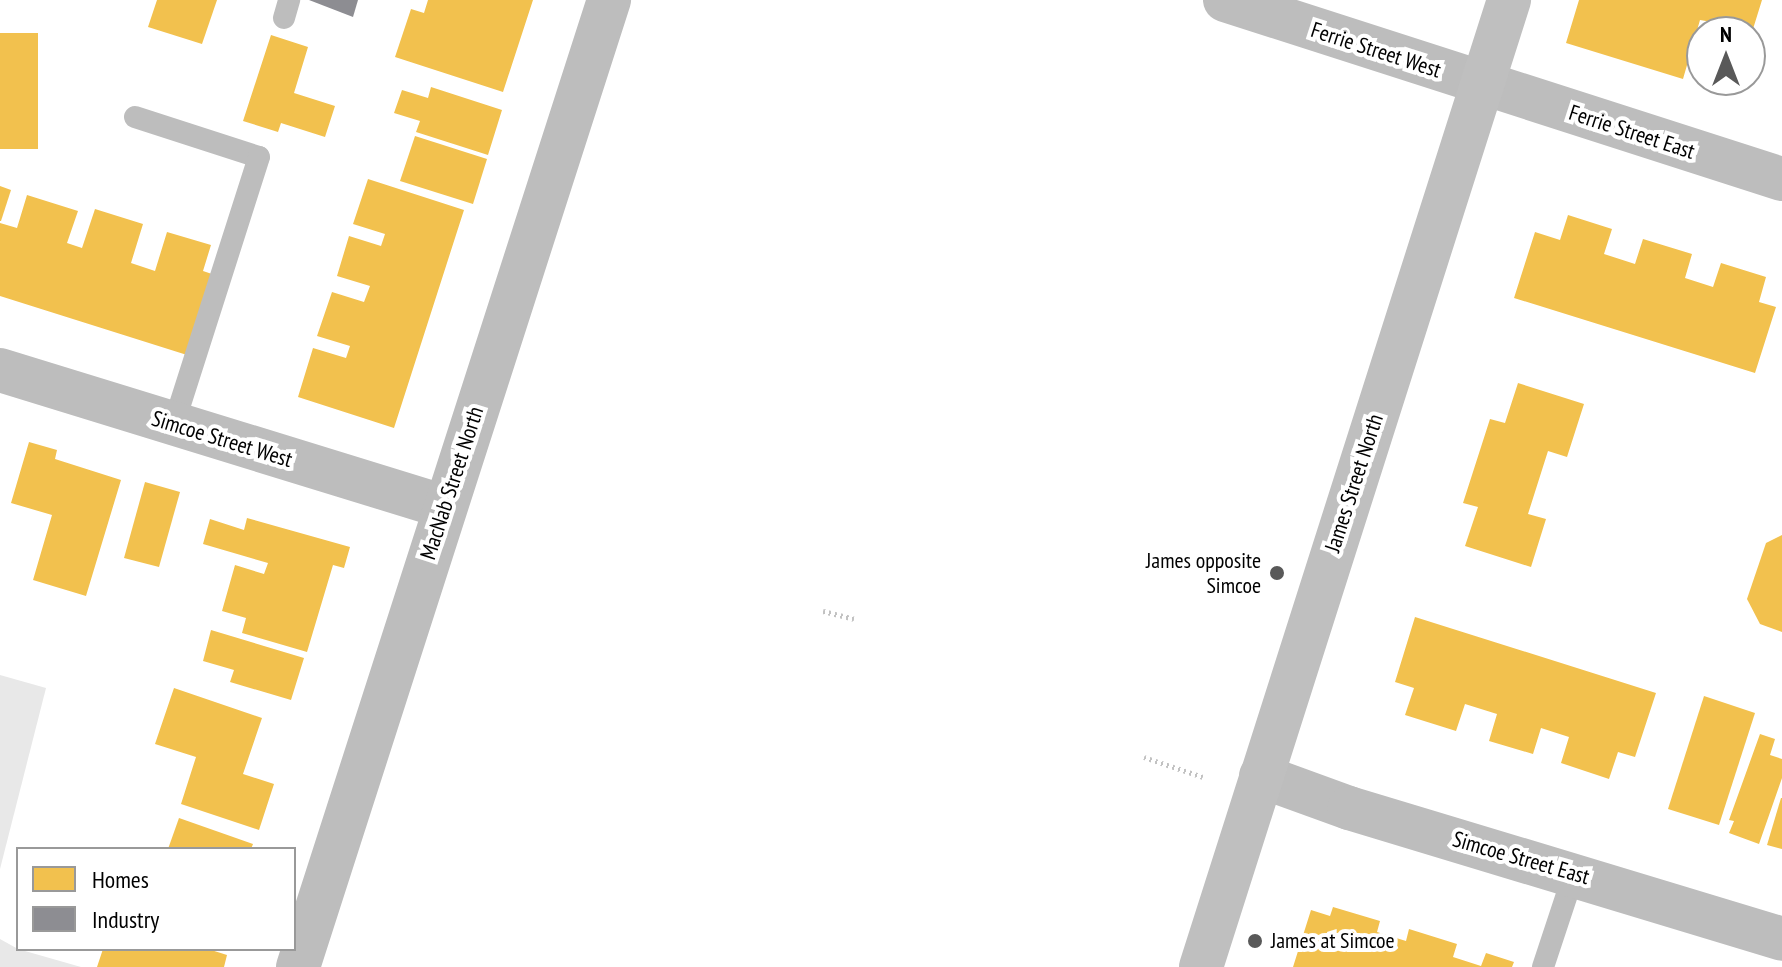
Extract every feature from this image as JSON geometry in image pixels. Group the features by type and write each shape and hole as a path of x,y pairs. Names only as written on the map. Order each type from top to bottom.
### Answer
{"main road":[{"name":"James Street North","path":"1201,967 1509,0"}],"street":[{"name":"MacNab Street North","path":"298,967 609,0"},
{"name":"Ferrie Street West","path":"1225,0 1482,85"},
{"name":"Ferrie Street East","path":"1482,85 1782,179"},
{"name":"Simcoe Street West","path":"0,370 444,507"},
{"name":"Simcoe Street East","path":"1261,776 1349,808 1574,873 1782,939"}],"lane":[{"path":"135,117 259,157 174,424"},
{"path":"1543,967 1574,873"}],"path":[{"path":"823,611 854,619"},
{"path":"1144,757 1203,777"}],"shaded area":[{"path":"0,675 46,688 0,869"},
{"path":"0,939 16,948 16,951 81,967 0,967"}],"building: Homes":[{"path":"157,0 217,0 202,44 148,27"},
{"path":"428,0 533,0 503,92 395,57 411,9 424,13"},
{"path":"1579,0 1762,0 1757,16 1686,16 1686,69 1683,79 1566,43"},
{"path":"0,33 38,33 38,149 0,149"},
{"path":"271,35 308,47 294,93 335,106 325,137 281,123 278,132 243,121"},
{"path":"431,87 502,110 488,155 416,132 420,121 394,113 402,90 428,98"},
{"path":"415,136 487,159 473,204 400,181"},
{"path":"368,179 464,210 394,428 298,397 313,348 346,358 350,346 317,336 332,292 364,302 370,286 337,276 349,236 381,246 385,234 353,224"},
{"path":"0,186 11,190 1,221 0,221"},
{"path":"27,195 78,211 67,243 82,248 95,209 143,224 131,263 155,271 167,232 211,245 203,271 212,274 187,355 0,296 0,223 17,228"},
{"path":"1568,215 1612,229 1604,254 1635,264 1643,239 1692,254 1685,278 1713,287 1721,263 1766,277 1759,302 1776,307 1755,373 1514,298 1535,232 1560,240"},
{"path":"1518,383 1584,404 1567,457 1548,451 1528,514 1546,519 1531,567 1465,546 1478,507 1463,503 1490,419 1505,423"},
{"path":"29,442 57,450 55,459 121,480 86,596 33,580 52,515 11,503"},
{"path":"145,482 180,492 159,567 124,558"},
{"path":"247,518 350,547 344,568 333,565 307,652 242,633 246,618 222,611 235,565 264,574 268,563 203,544 210,519 244,530"},
{"path":"1782,535 1782,632 1760,624 1747,599 1766,543"},
{"path":"1415,617 1656,693 1635,757 1618,752 1609,779 1561,763 1569,737 1541,728 1533,754 1489,741 1497,714 1465,704 1456,731 1405,715 1414,688 1395,682"},
{"path":"211,630 304,658 291,700 230,682 234,670 203,661"},
{"path":"174,688 262,718 243,774 274,784 259,830 181,804 196,757 155,744"},
{"path":"1704,696 1755,713 1719,825 1668,809"},
{"path":"1760,734 1775,739 1770,755 1782,759 1782,778 1759,844 1729,833 1734,821 1729,820"},
{"path":"1782,798 1782,849 1767,845"},
{"path":"179,818 253,844 252,847 169,847"},
{"path":"1333,907 1380,921 1377,932 1406,941 1409,929 1457,944 1453,957 1481,966 1486,953 1514,962 1512,967 1293,967 1311,910 1330,916"},
{"path":"102,951 214,951 227,955 224,967 97,967"}],"building: Industry":[{"path":"309,0 358,0 353,17"}],"place":[{"name":"James opposite Simcoe","path":"1277,573"},
{"name":"James at Simcoe","path":"1255,941"}]}
